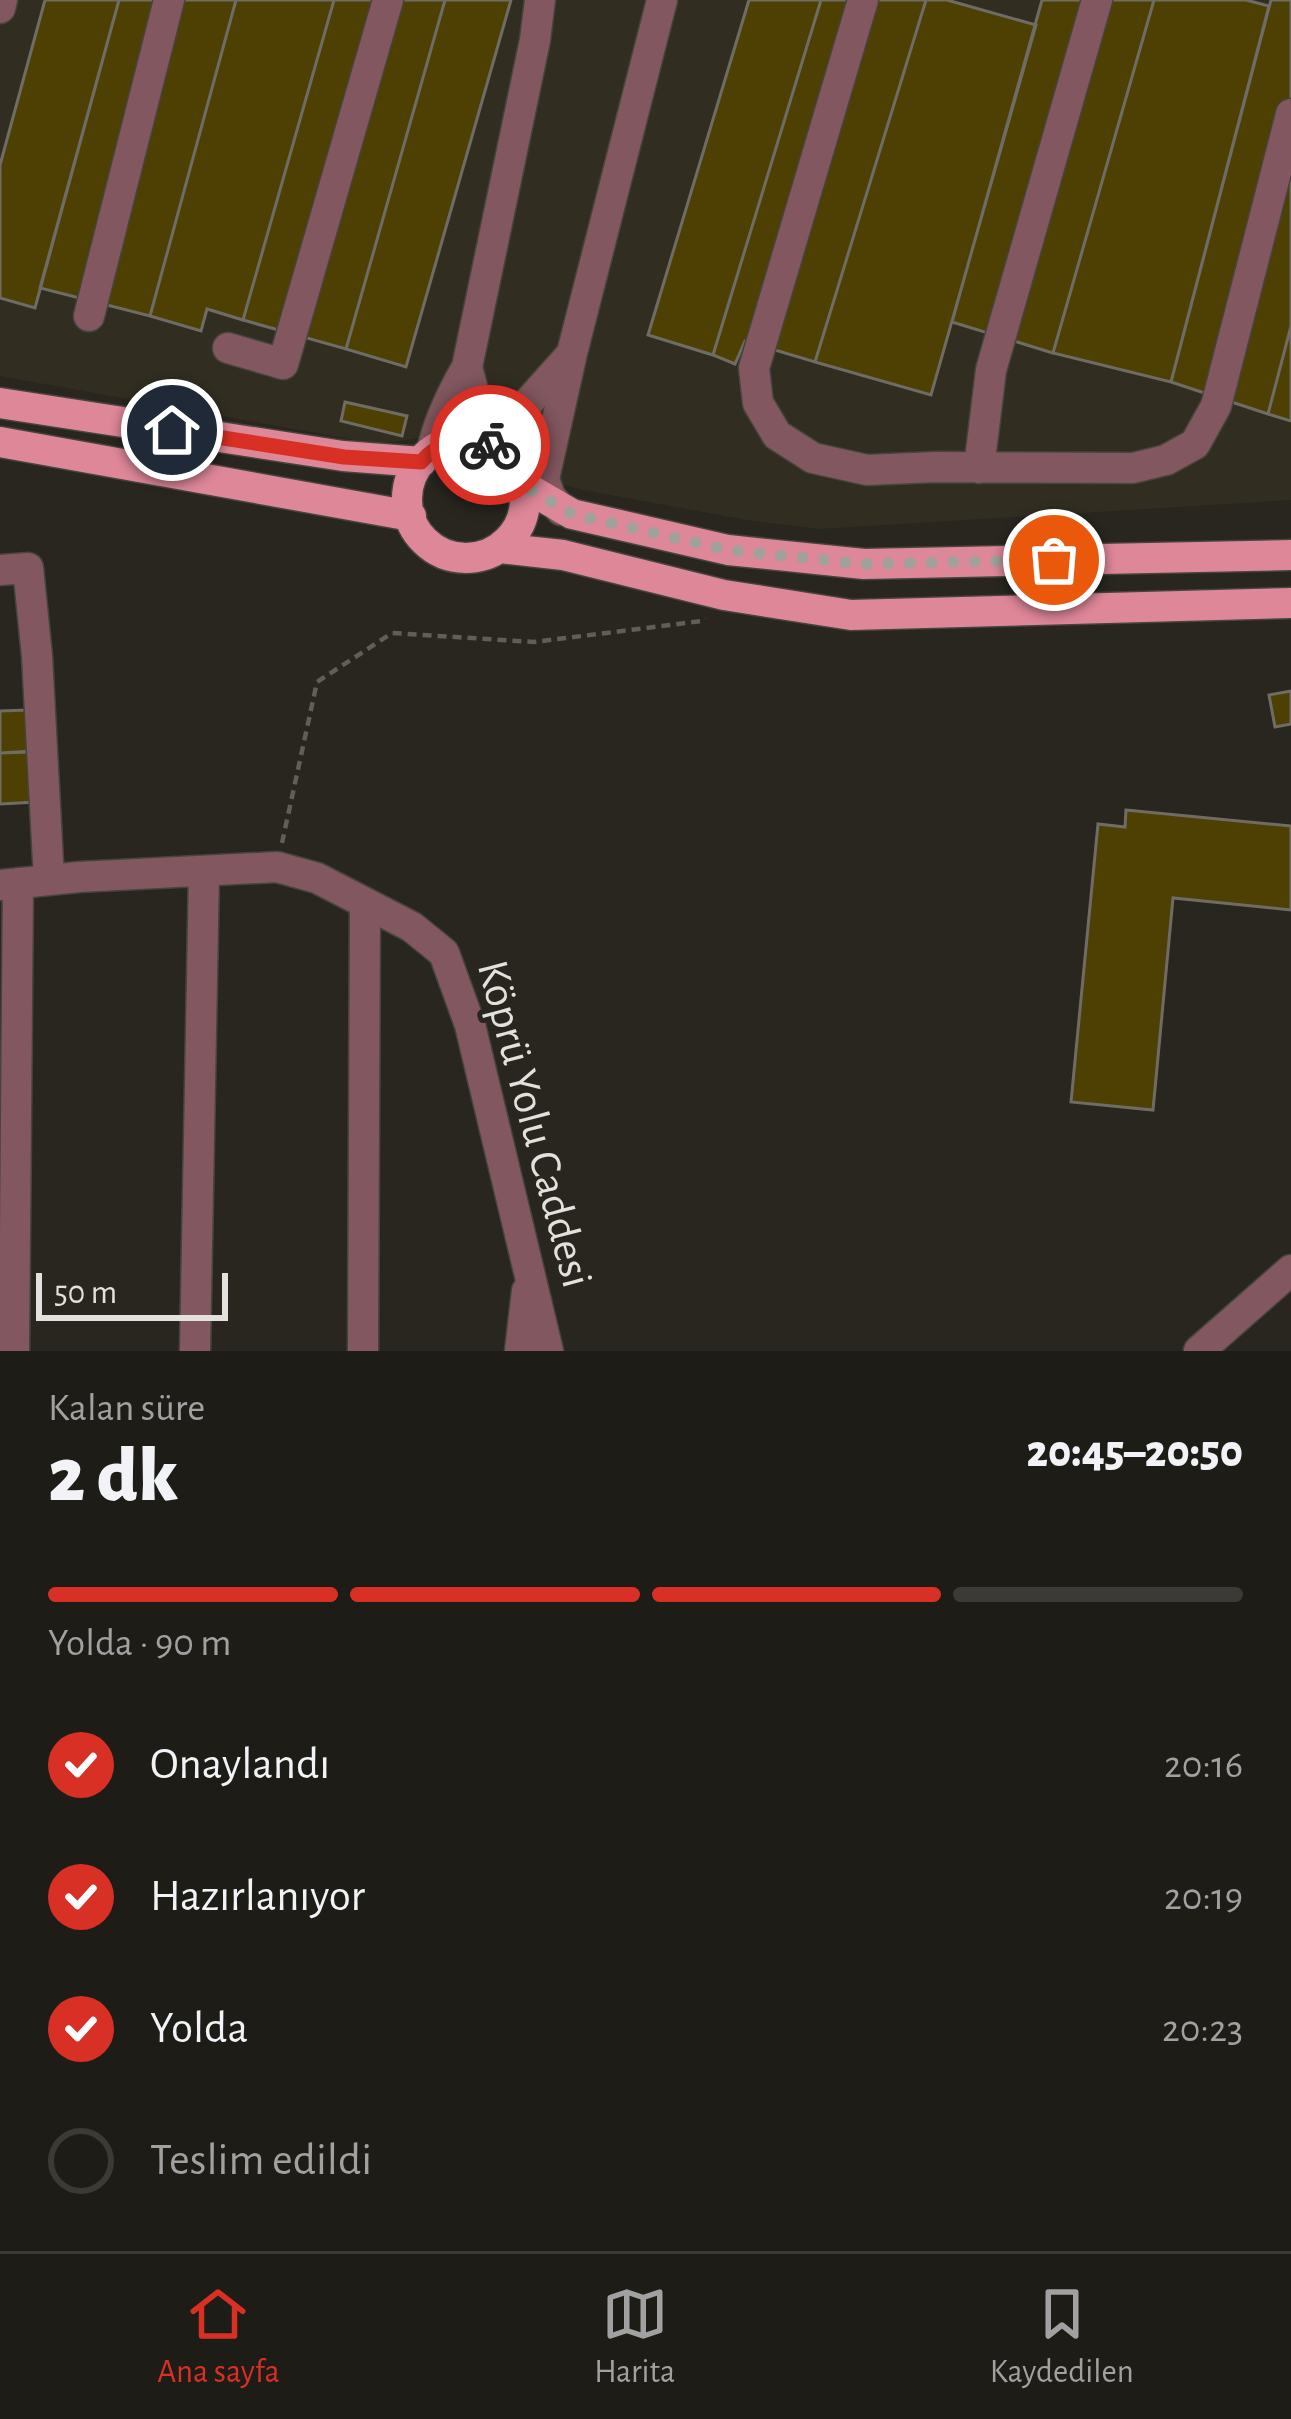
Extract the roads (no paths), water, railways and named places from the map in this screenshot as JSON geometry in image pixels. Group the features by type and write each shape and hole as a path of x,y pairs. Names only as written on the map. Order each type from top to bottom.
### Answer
{"main road":[{"path":"0,404 344,457 427,456"},
{"path":"460,440 484,443 512,460 522,476 524,516 500,548 481,557 460,558 424,540 411,516 408,488 414,470 442,445 460,440"},
{"path":"0,442 411,516"},
{"path":"524,486 561,510 728,550 864,564 1291,555"},
{"path":"500,548 562,555 724,595 851,615 1291,603"}],"street":[{"path":"89,316 170,0"},
{"path":"228,348 283,364 388,0"},
{"path":"427,456 467,367 541,0"},
{"path":"561,510 544,479 662,0"},
{"path":"863,0 754,368 758,403 777,435 813,458 867,470 1132,468 1166,460 1195,444 1216,406 1291,113"},
{"path":"979,468 991,370 1097,0"},
{"path":"484,443 539,393 572,353"},
{"path":"467,367 484,443"},
{"path":"14,569 37,656 22,882 14,1351"},
{"name":"Köprü Yolu Caddesi","path":"22,882 277,867 317,878 412,927 444,953 470,1024 548,1351"},
{"path":"195,1351 204,871"},
{"path":"363,1351 365,903"},
{"path":"1213,1345 1291,1270"},
{"path":"520,1351 530,1274"}]}
